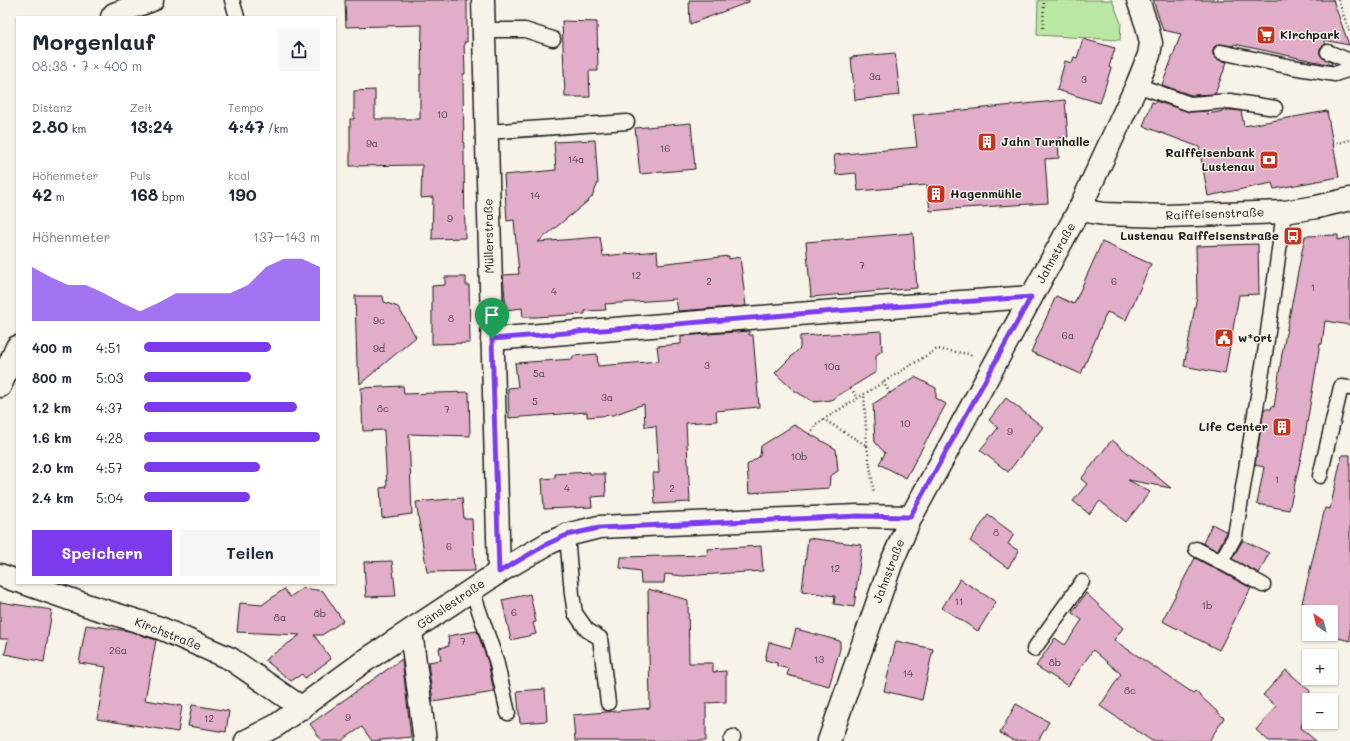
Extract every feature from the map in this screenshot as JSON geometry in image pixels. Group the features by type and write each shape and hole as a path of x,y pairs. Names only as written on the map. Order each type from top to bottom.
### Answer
{"street":[{"path":"112,10 152,0"},
{"name":"Müllerstraße","path":"483,0 499,572"},
{"name":"Jahnstraße","path":"829,741 890,564 910,517 1079,210 1137,85 1149,55 1151,44 1148,26 1138,0"},
{"name":"Raiffeisenstraße","path":"1079,210 1104,214 1173,216 1284,212 1317,207 1350,199"},
{"path":"492,339 848,310 1031,297"},
{"path":"0,386 16,349"},
{"name":"Gänslestraße","path":"246,741 277,725 363,662 499,572 549,543 567,535 599,528 858,516 910,517"},
{"path":"0,574 16,581"},
{"name":"Kirchstraße","path":"27,584 92,607 160,628 231,659 302,708"},
{"name":"Gänslestraße","path":"411,631 425,741"}],"lane":[{"path":"232,0 237,16"},
{"path":"484,30 525,30 553,40"},
{"path":"1221,52 1292,67 1335,74 1350,69"},
{"path":"1328,52 1350,61"},
{"path":"1137,85 1190,104 1230,101 1275,108"},
{"path":"487,132 627,122"},
{"path":"1221,562 1234,536 1266,348 1284,212"},
{"path":"1320,476 1341,387 1350,388"},
{"path":"567,535 575,613 587,630 600,638 608,703"},
{"path":"1196,549 1262,585"},
{"path":"1034,650 1082,582"},
{"path":"472,590 496,660 508,713"}],"path":[{"path":"1043,28 1044,0"},
{"path":"1338,0 1350,33"},
{"path":"1333,144 1350,140"},
{"path":"810,434 816,424 823,419 937,349 969,354 992,368"},
{"path":"883,382 890,393"},
{"path":"851,388 857,398"},
{"path":"864,394 867,446 878,516"},
{"path":"823,419 867,446"}],"green space":[{"path":"1038,0 1112,0 1121,23 1120,40 1037,35"}],"building":[{"path":"345,0 467,0 467,42 464,42 465,74 463,74 465,238 432,239 433,197 421,198 422,165 350,166 350,119 354,119 354,91 375,90 375,119 420,119 422,25 346,27"},
{"path":"689,0 749,0 749,2 690,24"},
{"name":"Kirchpark","path":"1153,0 1333,0 1349,45 1324,40 1326,44 1320,48 1320,54 1332,63 1332,65 1234,44 1233,46 1219,44 1214,47 1213,55 1219,60 1227,62 1215,94 1191,95 1162,85 1181,34 1163,30"},
{"path":"562,21 597,22 598,71 589,71 590,97 565,97"},
{"path":"1083,39 1115,48 1109,67 1111,68 1100,103 1057,90 1065,61 1072,63 1074,57 1077,58"},
{"path":"895,53 900,95 855,100 851,57"},
{"name":"Jahn Turnhalle","path":"1065,100 1068,137 1058,138 1059,158 1045,159 1048,203 930,211 927,185 858,191 856,173 836,175 834,155 917,147 913,115"},
{"name":"Raiffeisenbank Lustenau","path":"1155,101 1190,112 1208,111 1207,114 1230,110 1241,111 1244,126 1327,111 1339,177 1274,189 1272,183 1208,196 1199,147 1143,126 1152,102 1155,103"},
{"path":"691,123 695,169 640,174 635,128"},
{"path":"595,140 598,183 592,197 538,242 600,237 603,256 657,251 658,264 729,256 729,259 740,257 746,306 678,311 676,299 605,304 606,310 585,311 585,314 523,317 522,308 506,310 503,275 519,274 514,220 507,221 504,175 556,170 554,142"},
{"path":"913,233 917,288 811,297 806,242"},
{"path":"1338,235 1338,240 1350,237 1350,325 1325,321 1303,448 1289,510 1257,504 1264,467 1255,465 1264,409 1271,409 1272,406 1274,407 1282,354 1305,236"},
{"path":"1102,242 1151,264 1126,320 1107,312 1081,374 1031,352 1056,296 1074,304"},
{"path":"1258,244 1259,294 1239,295 1225,374 1184,366 1197,296 1196,246"},
{"path":"445,277 466,277 466,285 469,285 470,343 432,344 432,286 445,285"},
{"path":"355,296 383,296 384,302 398,307 416,337 360,384 359,367 357,367"},
{"path":"749,331 749,335 753,335 759,407 716,411 717,421 686,423 690,502 655,504 653,473 659,473 656,426 645,427 644,404 613,415 587,417 587,412 509,418 508,388 518,387 515,363 573,359 573,356 597,354 598,366 659,361 657,346 681,344 681,336"},
{"path":"881,331 882,351 876,355 876,372 831,400 814,402 793,390 775,373 800,348 800,336"},
{"path":"915,377 936,388 936,398 946,404 906,478 879,464 885,453 875,442 873,404"},
{"path":"403,386 404,394 469,392 470,436 409,434 412,514 382,518 380,488 387,487 384,430 363,431 361,388"},
{"path":"1006,398 1043,427 1008,472 980,450 998,428 989,420"},
{"path":"794,425 836,449 838,471 830,476 829,488 749,493 747,465 760,456 761,446"},
{"path":"1112,440 1171,488 1128,480 1150,492 1126,522 1100,501 1089,514 1073,501 1087,484 1081,479"},
{"path":"1342,455 1350,455 1350,641 1338,638 1338,605 1311,605 1302,603 1325,508 1330,509"},
{"path":"590,472 590,474 605,474 606,496 591,497 592,507 544,509 542,479 555,478 555,474"},
{"path":"462,498 464,519 472,519 475,571 427,572 416,502"},
{"path":"988,515 1014,534 1008,544 1019,551 1008,568 970,541"},
{"path":"1212,524 1227,532 1217,551 1203,543"},
{"path":"808,538 862,545 854,607 834,604 835,596 802,591"},
{"path":"1243,540 1269,553 1259,573 1232,559"},
{"path":"761,546 763,571 683,576 665,574 664,583 641,583 640,571 620,568 621,557 708,555 707,549"},
{"path":"1195,558 1251,588 1219,650 1162,621"},
{"path":"392,561 396,596 366,597 364,562"},
{"path":"960,579 996,602 978,631 942,608"},
{"path":"303,588 323,591 343,621 322,635 314,635 331,659 305,678 302,674 291,681 265,660 300,635 237,632 240,603 262,605 284,589 290,597"},
{"path":"648,589 688,600 689,663 713,663 713,672 726,671 726,702 706,703 706,741 575,741 573,715 650,708"},
{"path":"1086,593 1123,628 1114,640 1193,693 1195,691 1224,718 1209,741 1152,741 1100,706 1121,674 1093,650 1068,686 1036,666 1055,638 1065,645 1082,620 1072,613"},
{"path":"530,594 536,622 533,623 536,634 511,640 502,600"},
{"path":"0,602 52,610 44,662 5,654 8,639 0,639"},
{"path":"86,625 129,631 156,640 145,700 182,706 178,732 97,719 106,667 79,663"},
{"path":"796,629 840,641 840,649 829,686 787,675 789,669 777,666 777,663 765,660 769,642 791,648"},
{"path":"477,631 488,662 494,692 433,702 428,662 441,660 439,648 449,646 448,636"},
{"path":"896,641 933,649 922,700 884,691"},
{"path":"402,659 411,737 372,741 362,727 341,741 322,741 310,724"},
{"path":"1286,670 1310,691 1310,693 1302,693 1301,728 1316,741 1269,741 1256,730 1276,706 1263,695"},
{"path":"545,689 547,721 520,723 517,691"},
{"path":"1016,704 1049,722 1038,741 1014,741 1000,733"},
{"path":"192,705 229,711 226,732 188,726"}],"place":[{"name":"Kirchpark","path":"1266,35"},
{"name":"Jahn Turnhalle","path":"987,142"},
{"name":"Raiffeisenbank Lustenau","path":"1269,160"},
{"name":"Hagenmühle","path":"936,194"},
{"name":"Lustenau Raiffeisenstraße","path":"1293,236"},
{"name":"w*ort","path":"1224,338"},
{"name":"Life Center","path":"1282,427"}],"route":[{"path":"1031,297 910,517 858,516 599,528 567,535 549,543 499,572 492,339 835,311 1031,297"}]}
